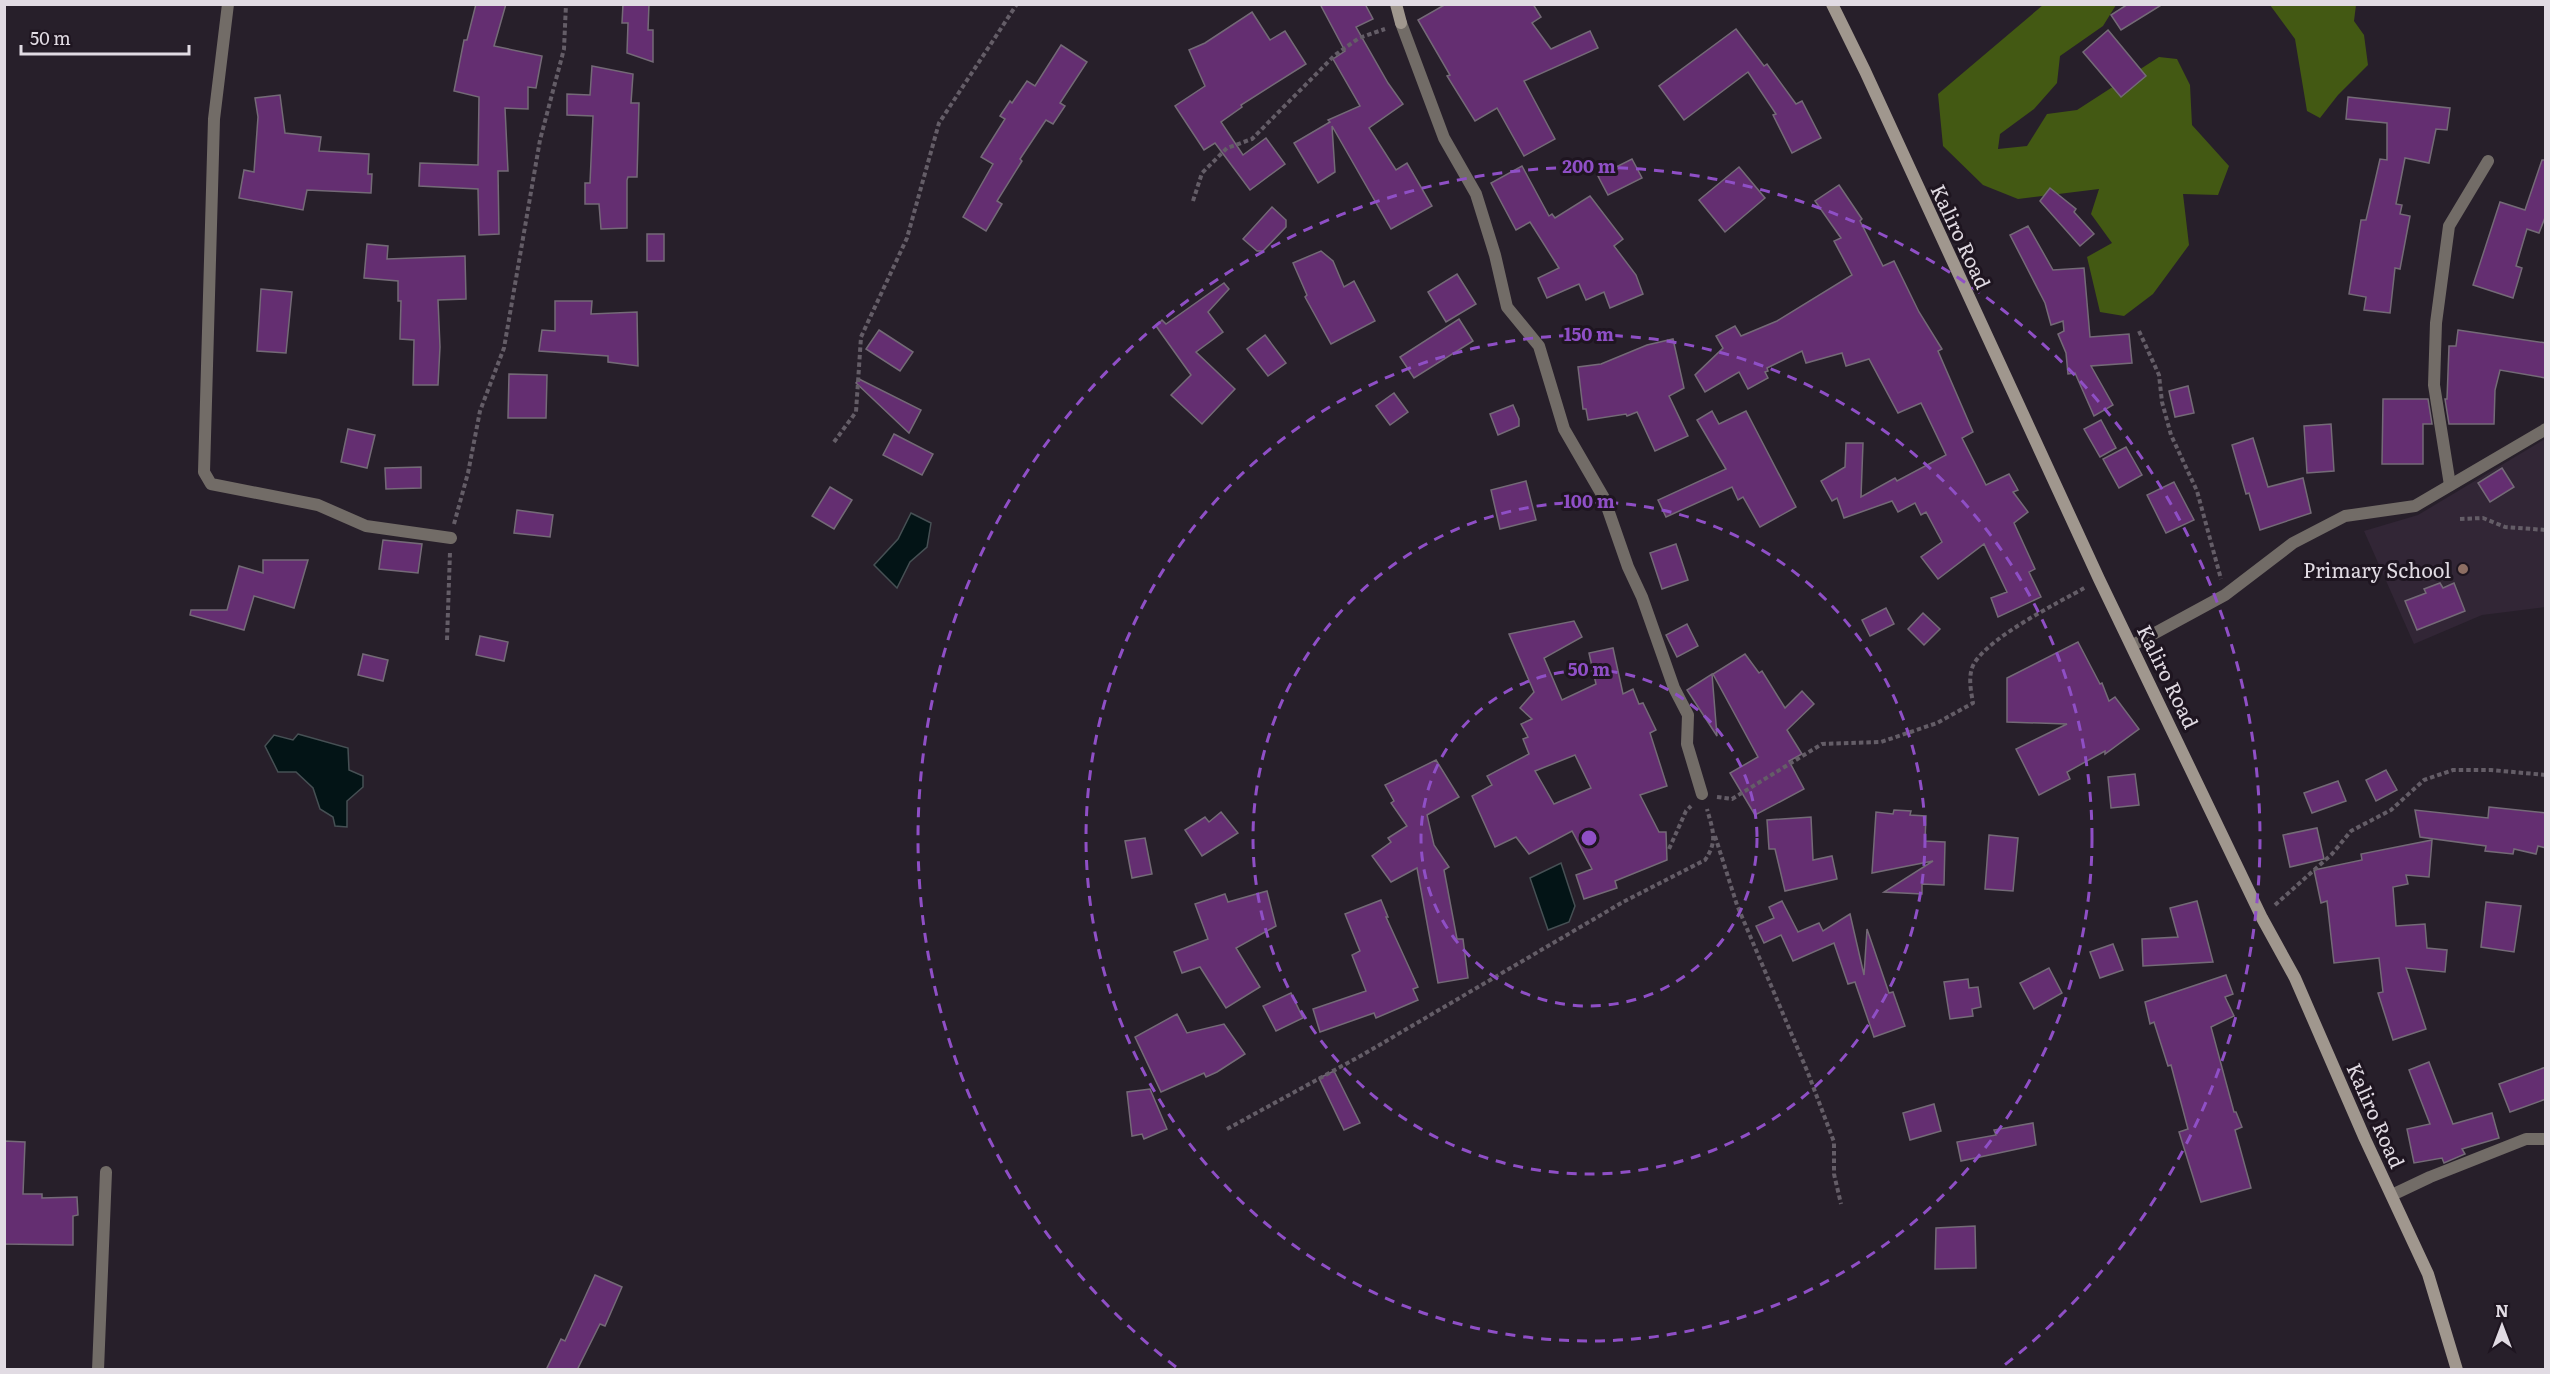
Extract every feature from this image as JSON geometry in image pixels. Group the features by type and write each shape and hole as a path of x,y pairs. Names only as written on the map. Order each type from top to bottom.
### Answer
{"main road":[{"path":"1396,4 1401,23"},
{"name":"Kaliro Road","path":"1832,4 2099,579 2133,645 2262,918 2295,978 2428,1274 2457,1370"}],"street":[{"path":"228,4 214,119 204,472 211,484 318,506 366,526 451,538"},
{"path":"1401,23 1444,138 1476,194 1495,255 1506,307 1539,346 1564,429 1604,498 1674,688 1688,715 1687,744 1702,794"},
{"path":"2450,485 2434,384 2436,323 2449,226 2488,161"},
{"path":"2133,645 2225,595 2292,543 2345,516 2415,506 2546,429"},
{"path":"2391,1195 2526,1139 2546,1139"},
{"path":"98,1370 106,1172"}],"path":[{"path":"447,640 451,538 468,473 480,411 504,348 540,140 564,49 566,4"},
{"path":"834,442 856,412 861,337 907,238 939,123 1017,4"},
{"path":"1193,201 1202,173 1227,148 1252,139 1335,55 1359,38 1401,23"},
{"path":"2139,331 2159,375 2162,402 2172,435 2197,491 2225,595"},
{"path":"2460,519 2483,518 2505,527 2546,530"},
{"path":"1702,794 1732,799 1822,744 1881,742 1936,723 1974,703 1970,681 1974,663 2001,637 2099,579"},
{"path":"2262,918 2292,888 2332,854 2351,831 2391,810 2424,780 2453,770 2490,770 2546,775"},
{"path":"1702,794 1737,905 1808,1073 1834,1142 1834,1174 1841,1204"},
{"path":"1669,849 1686,811 1702,794"},
{"path":"1227,1129 1364,1054 1623,902 1705,860 1713,848 1713,830"}],"shaded area":[{"name":"Primary School","path":"2545,439 2545,607 2482,615 2414,644 2364,531 2418,515"},
{"path":"911,513 931,523 927,547 910,562 897,588 874,565 898,539"},
{"path":"298,734 348,748 349,770 363,776 363,787 347,801 347,827 335,826 333,817 320,809 313,788 296,772 278,772 265,746 274,735 293,740"},
{"path":"1561,863 1575,906 1569,922 1548,930 1530,878"}],"green space":[{"path":"2043,5 2116,5 2103,26 2060,56 2057,83 2034,109 2000,134 1998,149 2027,146 2047,114 2077,110 2159,57 2177,59 2190,85 2192,125 2229,166 2218,195 2183,194 2189,245 2153,294 2124,316 2100,312 2087,257 2112,243 2091,214 2099,189 2018,199 1983,185 1943,146 1938,94"},
{"path":"2270,5 2356,5 2354,21 2364,35 2368,65 2338,95 2320,118 2307,111 2295,39"}],"building":[{"path":"476,4 506,4 494,46 542,56 536,88 528,87 528,109 505,108 508,171 498,171 499,234 479,235 478,189 419,186 420,163 478,165 479,97 454,91 464,40 467,40"},
{"path":"623,4 649,4 648,30 653,30 653,62 627,53 628,23 622,23"},
{"path":"1320,4 1365,4 1373,19 1356,27 1388,83 1403,104 1369,128 1396,170 1407,163 1432,206 1391,229 1332,126 1335,172 1318,183 1294,143 1330,122 1328,120 1360,106 1333,59 1345,51"},
{"path":"1446,4 1533,4 1541,17 1532,23 1551,49 1590,31 1598,48 1524,81 1555,139 1524,156 1497,108 1475,121 1447,76 1450,75 1418,20"},
{"path":"2128,4 2163,4 2121,30 2111,15"},
{"path":"1252,12 1270,40 1285,31 1306,64 1241,105 1242,107 1221,122 1243,155 1266,138 1285,164 1250,190 1215,143 1204,150 1175,106 1205,86 1189,50 1205,43"},
{"path":"1736,29 1764,66 1767,64 1796,104 1802,101 1821,138 1792,153 1773,115 1776,114 1748,72 1684,120 1659,86"},
{"path":"2108,30 2146,76 2121,97 2083,52"},
{"path":"1061,45 1087,62 1060,103 1065,106 1053,124 1046,120 1020,159 1022,161 997,201 1002,204 986,231 963,217 993,164 981,157 1005,119 1000,116 1010,101 1012,103 1027,81 1035,86"},
{"path":"592,66 633,74 631,103 639,103 637,177 628,177 627,180 627,228 601,229 599,204 585,204 585,183 590,183 593,116 567,115 567,94 590,95"},
{"path":"280,95 285,133 321,137 319,151 369,154 368,174 372,174 371,193 307,190 303,210 239,198 244,170 254,172 258,117 255,98"},
{"path":"2348,97 2450,108 2447,130 2436,129 2429,163 2405,158 2396,204 2402,205 2400,214 2410,216 2400,269 2395,268 2390,313 2364,310 2366,297 2349,294 2361,220 2366,220 2380,159 2387,160 2387,123 2346,119"},
{"path":"1632,159 1642,178 1608,195 1598,176"},
{"path":"2542,160 2546,160 2546,215 2539,233 2527,229 2516,266 2522,268 2513,298 2473,285 2500,202 2525,210"},
{"path":"1522,166 1549,216 1552,214 1555,218 1590,196 1623,239 1614,246 1636,275 1643,294 1610,308 1604,292 1586,300 1579,284 1547,298 1538,278 1559,268 1530,222 1516,230 1491,183"},
{"path":"1739,167 1765,198 1725,232 1699,200"},
{"path":"1839,185 1862,219 1860,221 1883,266 1894,261 1919,312 1942,349 1938,351 1973,432 1962,438 1986,485 2009,474 2018,490 2013,492 2028,512 2014,523 2035,569 2029,572 2041,597 1998,617 1991,598 2007,592 1984,544 1938,579 1921,557 1942,542 1926,512 1921,515 1915,503 1898,512 1892,501 1844,518 1837,498 1832,501 1821,481 1845,467 1846,443 1863,443 1861,497 1895,478 1897,481 1946,455 1921,403 1898,413 1869,359 1846,366 1842,353 1806,363 1802,351 1767,368 1768,371 1765,372 1768,378 1748,389 1739,372 1705,392 1695,375 1723,348 1716,336 1735,326 1741,336 1777,321 1852,275 1834,241 1841,238 1815,201"},
{"path":"2050,188 2076,209 2074,212 2094,234 2080,246 2040,201"},
{"path":"1272,207 1286,220 1286,227 1263,251 1257,251 1243,239"},
{"path":"2028,226 2053,270 2084,268 2090,337 2129,334 2132,363 2091,366 2113,405 2094,416 2075,373 2068,374 2066,353 2058,334 2064,331 2063,321 2051,325 2045,303 2010,235"},
{"path":"647,234 664,234 664,261 647,261"},
{"path":"367,244 388,246 387,259 465,256 466,299 438,300 440,347 438,385 413,385 414,340 400,339 401,301 398,301 398,281 364,278"},
{"path":"1321,251 1333,261 1344,287 1354,281 1375,321 1331,344 1305,297 1307,295 1293,263"},
{"path":"1457,274 1476,304 1446,322 1428,292"},
{"path":"1224,283 1229,289 1208,312 1223,332 1196,352 1235,389 1202,424 1171,395 1191,375 1156,326 1162,320 1166,324"},
{"path":"261,289 292,292 286,353 257,351"},
{"path":"555,301 592,301 591,314 637,312 638,366 608,362 608,356 539,351 542,330 555,331"},
{"path":"1459,319 1473,341 1414,378 1400,357"},
{"path":"879,330 913,352 900,371 866,349"},
{"path":"2458,330 2546,343 2546,378 2500,370 2495,390 2494,424 2449,424 2445,399 2447,399 2449,346 2456,346"},
{"path":"1265,335 1286,363 1268,376 1247,349"},
{"path":"1673,339 1684,388 1669,396 1688,436 1655,451 1637,412 1627,416 1626,414 1588,420 1586,409 1583,409 1578,367 1601,364 1647,345"},
{"path":"509,374 547,375 546,418 508,418"},
{"path":"859,379 921,410 909,433 856,383"},
{"path":"2188,386 2194,413 2175,417 2169,391"},
{"path":"1394,393 1408,412 1390,425 1376,406"},
{"path":"2383,399 2428,399 2432,424 2423,424 2423,464 2382,464"},
{"path":"1513,405 1519,419 1519,426 1498,435 1490,414"},
{"path":"1712,411 1719,424 1746,411 1796,507 1760,527 1743,497 1738,500 1732,487 1666,517 1658,500 1726,469 1697,420"},
{"path":"2101,420 2116,448 2100,457 2084,429"},
{"path":"2331,424 2334,471 2307,473 2304,426"},
{"path":"348,429 375,435 367,468 341,462"},
{"path":"894,434 933,454 922,475 883,455"},
{"path":"2253,438 2268,487 2303,478 2311,513 2260,530 2249,493 2246,494 2232,445"},
{"path":"2126,447 2142,475 2119,488 2103,459"},
{"path":"421,467 421,488 386,489 385,468"},
{"path":"2502,468 2514,487 2490,502 2478,483"},
{"path":"1526,481 1536,520 1500,529 1491,490"},
{"path":"2174,482 2194,520 2166,533 2147,495"},
{"path":"830,487 852,500 834,529 812,516"},
{"path":"517,510 553,515 550,537 514,533"},
{"path":"383,540 422,544 418,573 379,569"},
{"path":"1676,544 1688,580 1662,589 1650,553"},
{"path":"263,560 308,560 294,608 254,596 244,630 190,615 191,610 227,610 239,566 263,573"},
{"path":"2440,583 2443,588 2454,583 2465,611 2417,630 2405,601 2426,593 2424,589"},
{"path":"1886,608 1894,624 1870,636 1862,620"},
{"path":"1923,613 1940,629 1924,645 1908,629"},
{"path":"1574,621 1582,637 1544,658 1562,700 1596,684 1589,653 1613,648 1623,694 1633,689 1639,704 1643,703 1656,730 1650,733 1667,786 1640,795 1659,832 1666,832 1667,860 1615,881 1617,888 1584,899 1576,875 1592,869 1572,831 1529,854 1516,837 1495,847 1472,796 1492,785 1487,776 1529,754 1523,739 1528,737 1521,724 1532,719 1520,708 1534,692 1509,634","holes":["1575,755 1591,788 1554,804 1535,771"]},
{"path":"1687,624 1698,646 1677,657 1666,635"},
{"path":"480,636 508,642 504,661 476,655"},
{"path":"2078,642 2100,684 2102,683 2109,701 2115,697 2139,729 2105,754 2105,751 2067,772 2070,779 2039,795 2016,749 2067,724 2007,722 2007,678"},
{"path":"363,654 388,660 383,681 358,675"},
{"path":"1745,654 1759,673 1762,671 1785,708 1802,691 1814,704 1787,730 1802,754 1789,761 1804,789 1755,815 1730,773 1758,757 1713,674"},
{"path":"1712,674 1717,736 1687,690"},
{"path":"1436,760 1459,797 1427,815 1434,845 1449,867 1444,870 1457,939 1463,939 1468,978 1438,983 1417,868 1391,882 1372,856 1391,842 1388,838 1407,826 1391,803 1394,801 1385,785"},
{"path":"2386,770 2397,790 2376,801 2366,780"},
{"path":"2135,774 2139,805 2111,808 2108,777"},
{"path":"2338,781 2346,801 2312,813 2304,793"},
{"path":"2489,807 2546,813 2546,848 2538,846 2536,854 2514,849 2513,854 2485,851 2486,846 2420,837 2415,810 2488,818"},
{"path":"1894,810 1911,811 1910,815 1926,816 1925,841 1945,842 1944,885 1922,884 1922,894 1884,892 1933,861 1872,873 1876,812 1893,814"},
{"path":"1221,812 1238,833 1202,856 1185,830 1205,817 1209,822"},
{"path":"1811,817 1813,860 1832,856 1837,879 1785,891 1775,849 1769,849 1767,820"},
{"path":"2317,828 2324,859 2290,867 2283,835"},
{"path":"1989,835 2018,838 2013,891 1985,889"},
{"path":"1145,838 1152,874 1132,878 1125,841"},
{"path":"2432,840 2429,877 2406,875 2408,884 2393,887 2396,926 2425,924 2427,948 2447,950 2445,972 2406,968 2426,1029 2393,1040 2378,993 2383,992 2379,958 2334,963 2327,901 2321,903 2314,870 2362,860 2361,854"},
{"path":"1267,891 1276,926 1236,948 1260,987 1226,1008 1200,967 1182,973 1174,952 1208,939 1195,904 1225,894 1228,902"},
{"path":"1381,900 1388,917 1386,917 1418,987 1413,989 1418,1000 1376,1018 1374,1013 1320,1032 1313,1009 1366,991 1352,955 1360,951 1345,914"},
{"path":"1782,901 1798,932 1819,923 1823,931 1850,914 1864,975 1867,929 1889,993 1893,992 1905,1026 1874,1037 1855,982 1848,984 1834,943 1793,961 1781,935 1764,943 1756,926 1774,918 1769,907"},
{"path":"2197,901 2213,962 2143,966 2142,939 2178,937 2170,908"},
{"path":"2486,902 2521,906 2514,952 2481,947"},
{"path":"2113,944 2123,970 2100,978 2090,952"},
{"path":"2049,968 2062,993 2034,1009 2020,983"},
{"path":"2226,975 2233,994 2225,997 2234,1016 2211,1027 2234,1112 2242,1127 2235,1130 2251,1188 2201,1202 2179,1132 2188,1129 2171,1065 2168,1066 2154,1022 2150,1024 2145,1002"},
{"path":"1968,979 1969,988 1978,987 1981,1007 1972,1009 1973,1016 1950,1019 1944,982"},
{"path":"1291,993 1303,1018 1276,1031 1263,1006"},
{"path":"1177,1014 1187,1033 1224,1024 1245,1054 1206,1077 1204,1073 1161,1092 1135,1037"},
{"path":"2429,1062 2453,1124 2492,1113 2499,1138 2462,1149 2465,1154 2444,1163 2442,1158 2414,1163 2407,1129 2430,1124 2409,1070"},
{"path":"2546,1067 2546,1099 2510,1112 2499,1084"},
{"path":"1334,1071 1360,1123 1344,1130 1319,1078"},
{"path":"1150,1089 1167,1129 1144,1139 1142,1134 1132,1136 1127,1092"},
{"path":"1934,1104 1941,1131 1910,1140 1903,1113"},
{"path":"2033,1123 2036,1145 1961,1161 1957,1142 1996,1135 1994,1130"},
{"path":"4,1141 25,1142 23,1194 42,1194 42,1198 77,1197 78,1215 73,1216 73,1245 4,1244"},
{"path":"1975,1226 1976,1268 1935,1269 1936,1228"},
{"path":"595,1275 622,1287 605,1326 600,1324 577,1370 546,1370 561,1339 565,1341"}],"place":[{"name":"Primary School","path":"2463,569"}]}
